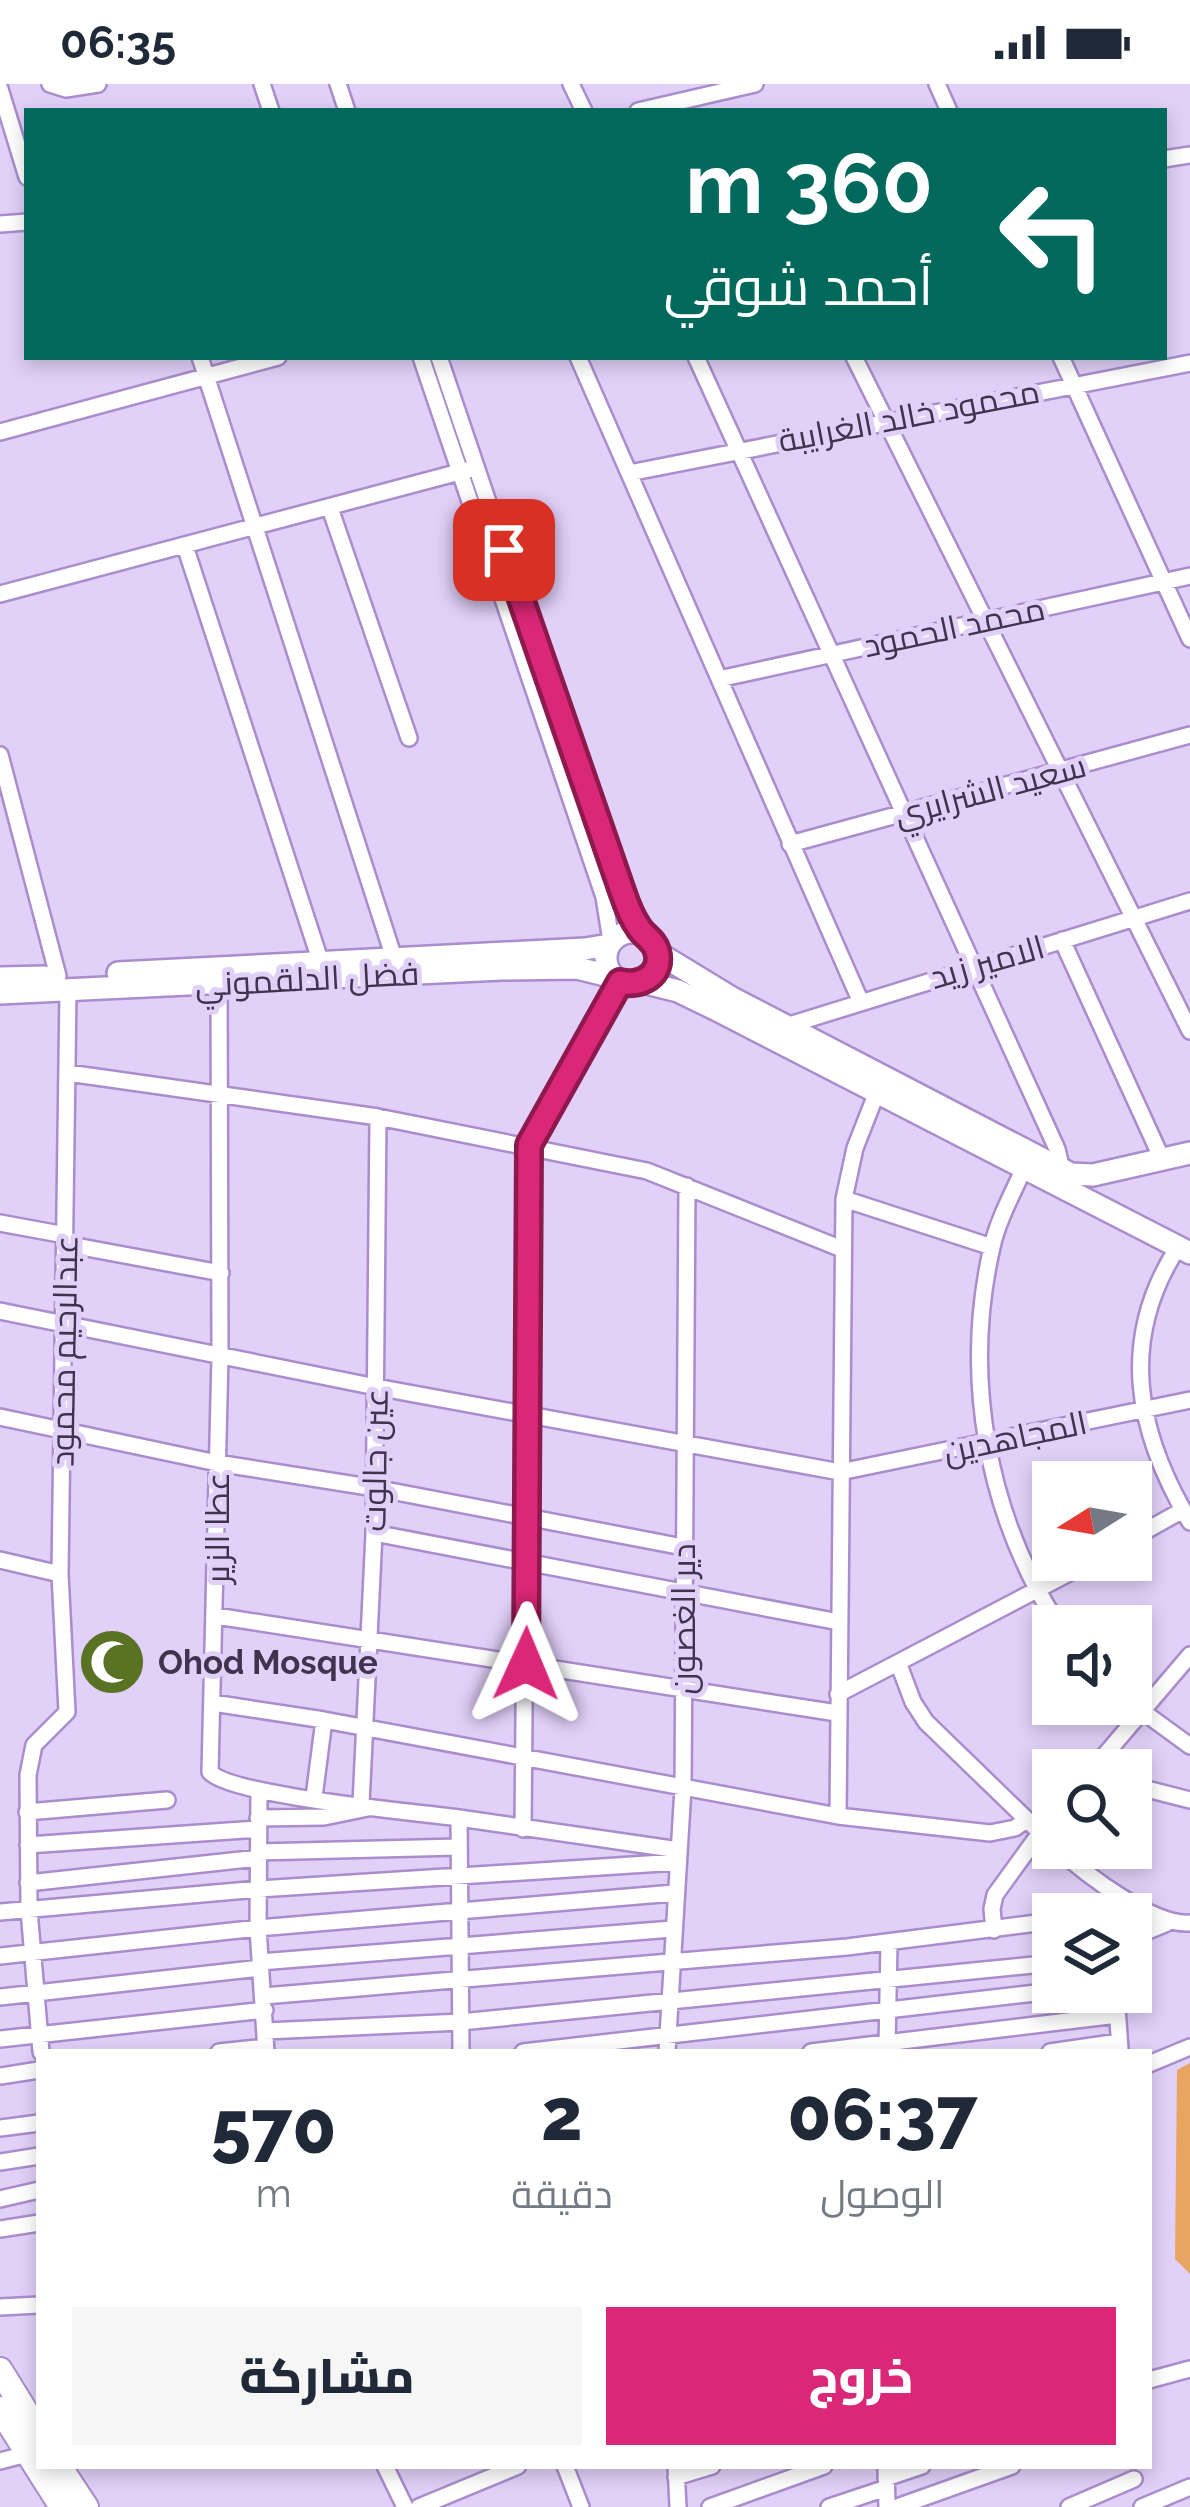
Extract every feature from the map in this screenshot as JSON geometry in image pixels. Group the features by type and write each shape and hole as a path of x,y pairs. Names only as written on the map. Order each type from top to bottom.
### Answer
{"main road":[{"path":"658,953 655,970 625,980 606,965 610,943 622,933 642,934 658,953 786,1026 1077,1176 1190,1153"},
{"name":"فضل الدلقموني","path":"219,976 321,963 610,943"},
{"name":"فضل الدلقموني","path":"0,993 63,983 219,976 569,968 625,980 688,995 1184,1250"},
{"name":"فضل الدلقموني","path":"0,978 63,983"},
{"path":"1093,1174 1083,1190 1093,1205"},
{"path":"0,2370 33,2444"},
{"path":"0,2409 33,2444"},
{"path":"45,2469 62,2507"},
{"path":"61,2469 86,2507"}],"street":[{"path":"50,84 66,88 98,84"},
{"path":"649,108 719,88 755,84"},
{"path":"0,89 24,167"},
{"path":"201,360 394,958"},
{"path":"0,432 267,360"},
{"path":"423,360 642,934"},
{"path":"441,360 468,470 604,897 610,943"},
{"path":"579,360 860,1000"},
{"path":"697,360 1057,1149 1062,1169"},
{"path":"855,360 1190,1031"},
{"path":"1062,360 1190,639"},
{"name":"محمود خالد الغرايبة","path":"629,473 1190,363"},
{"path":"0,594 468,470"},
{"path":"330,508 409,738"},
{"path":"185,546 321,963"},
{"name":"محمد الحمود","path":"719,679 1190,577"},
{"name":"سعيد الشرايري","path":"790,844 1190,735"},
{"name":"عبدالرحيم محمود","path":"0,755 63,983 68,1073 60,1574 67,1712 34,1744 27,1812"},
{"name":"الامير زيد","path":"786,1026 1190,901"},
{"path":"1062,940 1162,1159"},
{"name":"عطا الزير","path":"219,976 220,1356 212,1776 260,1791"},
{"path":"523,1828 529,1145 625,980"},
{"path":"68,1073 378,1117 647,1171 842,1249"},
{"path":"838,1816 844,1199 855,1148 877,1092"},
{"name":"عين جالوت","path":"368,1805 378,1117"},
{"path":"1023,1170 992,1247 981,1346 986,1444 1010,1535 1045,1605"},
{"name":"دير الغصون","path":"667,2044 683,1788 687,1186"},
{"path":"844,1199 992,1247"},
{"path":"0,1222 220,1273"},
{"path":"1152,1530 1186,1516 1162,1471 1144,1410 1139,1367 1144,1325 1157,1284 1184,1250"},
{"path":"0,1311 376,1387 840,1472"},
{"name":"المجاهدين","path":"840,1472 1190,1400"},
{"path":"0,1417 217,1463 682,1547"},
{"path":"374,1533 839,1622"},
{"path":"0,1560 60,1574"},
{"path":"838,1694 1057,1581"},
{"path":"215,1616 838,1713"},
{"path":"1152,1691 1190,1654"},
{"path":"899,1665 926,1722 1032,1826"},
{"path":"213,1703 838,1816 990,1833 1032,1826"},
{"path":"1152,1719 1190,1746"},
{"path":"314,1797 324,1720"},
{"path":"1152,1790 1190,1800"},
{"path":"678,1856 459,1818 260,1791 258,1928 266,2044 1032,1965"},
{"path":"41,2049 29,1910 27,1812 167,1800"},
{"path":"28,1845 324,1817 368,1805"},
{"path":"459,1818 461,2049"},
{"path":"994,1930 995,1895 1032,1826"},
{"path":"28,1882 258,1855 458,1847"},
{"path":"0,1912 678,1856"},
{"path":"1084,1869 1168,1923"},
{"path":"0,1956 258,1928 674,1893"},
{"path":"1152,1929 1168,1923 1190,1923"},
{"path":"0,2039 458,1980 889,1943 1032,1924"},
{"path":"0,1997 260,1965 672,1929"},
{"path":"887,2047 889,1943"},
{"path":"578,2049 667,2044 1032,1994"},
{"path":"857,2049 1117,2015 1120,2047"},
{"path":"1152,2063 1190,2047"},
{"path":"0,2076 36,2070"},
{"path":"0,2128 36,2123"},
{"path":"0,2162 36,2156"},
{"path":"0,2199 36,2191"},
{"path":"0,2230 36,2223"},
{"path":"0,2307 36,2305"},
{"path":"1152,2379 1190,2369"},
{"path":"0,2461 33,2444"},
{"path":"386,2469 405,2507"},
{"path":"419,2507 511,2469"},
{"path":"566,2469 581,2507"},
{"path":"710,2507 816,2469"},
{"path":"897,2507 1004,2469"},
{"path":"676,2472 678,2507"},
{"path":"1069,2507 1134,2472 1138,2507 1190,2487"},
{"path":"830,2507 886,2478 887,2507"}],"shaded area":[{"path":"1190,2063 1190,2274 1175,2259 1177,2070"}],"place":[{"name":"Ohod Mosque","path":"112,1662"}],"route":[{"path":"504,550 622,891 642,934 658,953 649,978 634,984 620,982 529,1145 526,1664"}]}
